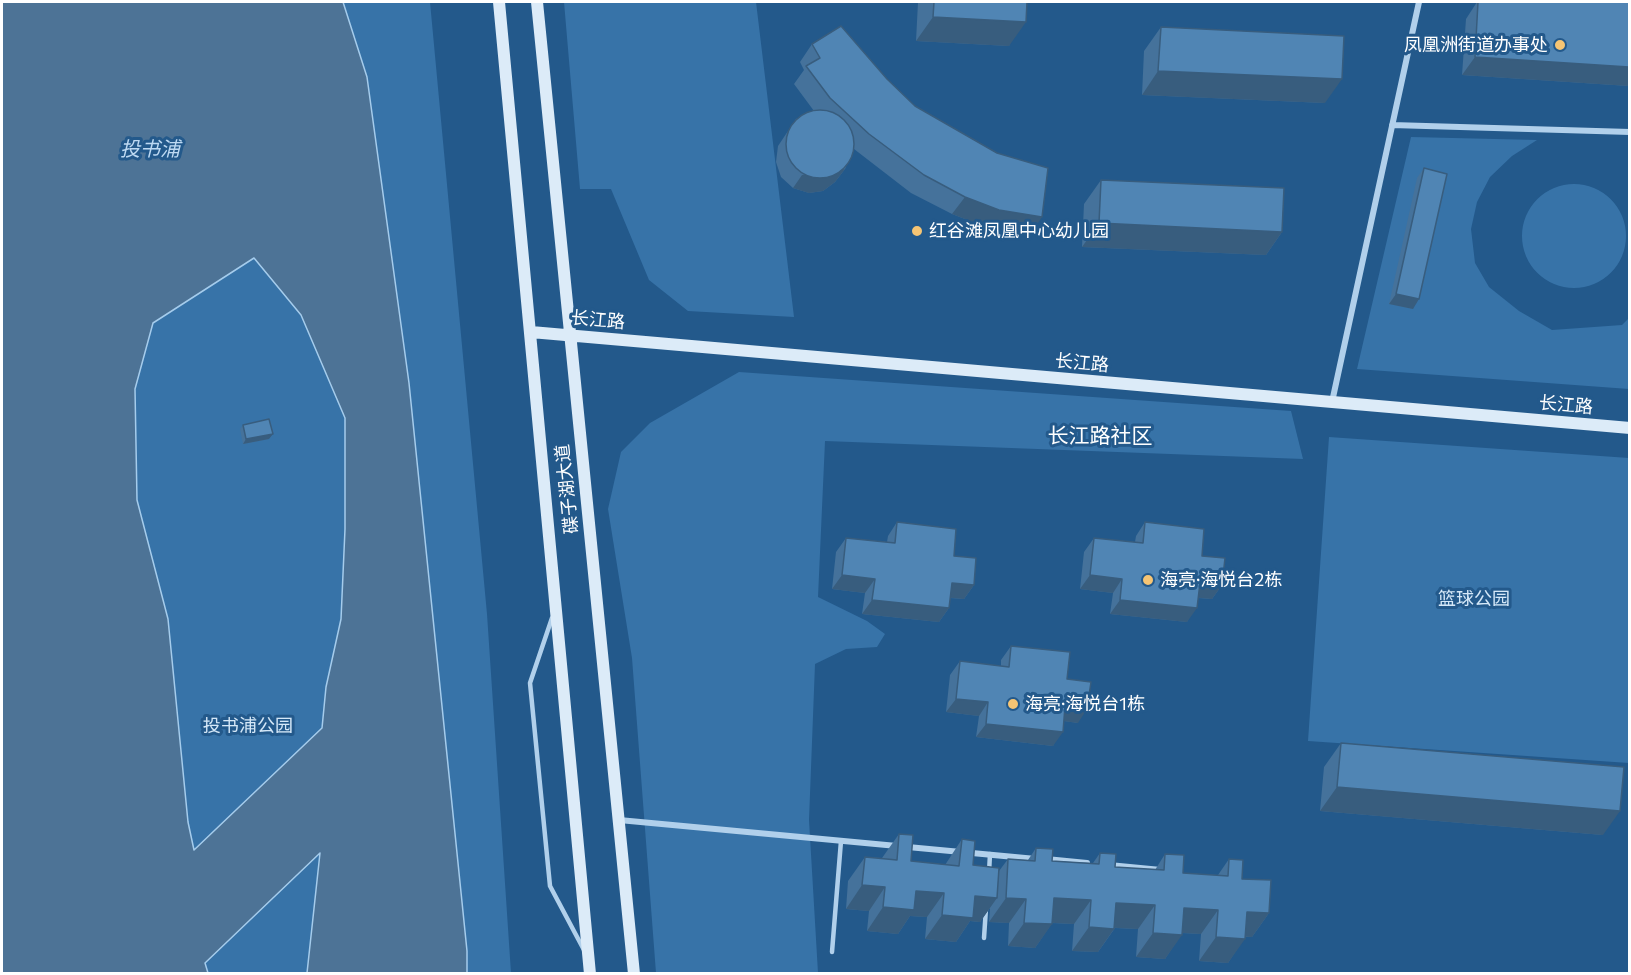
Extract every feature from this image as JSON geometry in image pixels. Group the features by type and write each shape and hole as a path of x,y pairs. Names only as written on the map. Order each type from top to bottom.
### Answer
{"main road":[{"name":"碟子湖大道","path":"499,2 590,974"},
{"name":"碟子湖大道","path":"537,2 634,974"},
{"name":"长江路","path":"531,332 1629,428"}],"street":[{"path":"1332,403 1419,2"},
{"path":"1392,125 1629,132"},
{"path":"618,820 1094,864"},
{"path":"1106,865 1175,871"}],"lane":[{"path":"556,607 530,683 550,886 588,959"},
{"path":"832,952 841,841"},
{"path":"988,878 990,854"},
{"path":"984,938 987,902"}],"green space":[{"name":"投书浦","path":"2,2 430,2 487,614 511,973 2,974"},
{"path":"564,2 756,2 794,317 688,311 649,280 611,189 580,189"},
{"path":"1411,137 1537,140 1512,156 1490,177 1477,202 1471,229 1475,263 1489,287 1519,311 1552,330 1622,325 1629,318 1629,389 1357,369"},
{"path":"1574,184 1594,188 1611,199 1622,216 1626,236 1622,256 1611,273 1594,284 1574,288 1554,284 1537,273 1526,256 1522,236 1526,216 1537,199 1554,188"},
{"path":"739,372 1291,411 1303,459 825,441 818,597 867,621 885,634 877,647 846,649 815,664 809,820 818,973 656,973 632,658 608,509 621,452 650,423"},
{"name":"篮球公园","path":"1329,437 1629,458 1629,763 1308,741"}],"water":[{"name":"投书浦","path":"2,2 343,2 367,77 409,383 467,951 467,973 307,973 320,853 205,963 208,973 2,973","holes":["254,258 301,315 345,418 345,529 341,619 326,687 322,728 194,850 188,822 168,619 137,500 135,389 153,323"]}],"building":[{"path":"934,2 1027,2 1026,22 933,17"},
{"path":"1478,2 1629,2 1629,67 1475,57"},
{"path":"841,26 887,79 915,106 997,153 1048,168 1042,217 999,210 965,197 924,175 869,134 830,98 806,66 820,58 812,44"},
{"path":"1161,27 1344,36 1342,79 1158,71"},
{"path":"827,110 839,116 848,125 854,137 852,157 844,168 827,178 813,178 796,168 788,157 786,137 796,120 807,112"},
{"path":"1424,168 1447,174 1419,299 1396,294"},
{"path":"1101,180 1284,188 1282,232 1099,223"},
{"path":"269,419 273,434 246,439 243,425"},
{"path":"897,522 956,529 954,556 976,558 974,585 952,583 949,608 872,600 875,579 842,575 846,538 895,543"},
{"name":"海亮·海悦台2栋","path":"1145,522 1204,529 1202,556 1225,558 1222,585 1200,583 1197,608 1120,600 1122,579 1090,575 1094,538 1143,543"},
{"name":"海亮·海悦台1栋","path":"1011,646 1070,652 1067,679 1091,682 1087,709 1065,706 1063,732 986,724 988,702 956,699 960,661 1009,667"},
{"path":"1341,743 1624,767 1620,811 1337,787"},
{"path":"899,834 913,835 911,861 959,866 962,839 975,841 973,865 999,868 997,898 975,896 973,918 942,915 944,893 916,891 914,910 883,907 885,887 862,885 865,857 897,860"},
{"path":"1036,848 1053,849 1052,861 1099,864 1100,853 1116,854 1115,867 1164,870 1165,854 1184,855 1183,873 1228,876 1229,859 1243,860 1242,879 1271,880 1269,913 1247,912 1245,939 1216,937 1218,910 1184,908 1182,935 1153,933 1155,905 1116,903 1114,929 1089,927 1091,900 1054,898 1052,924 1024,923 1026,899 1006,898 1008,859 1035,861"}],"place":[{"name":"凤凰洲街道办事处","path":"1560,45"},
{"name":"红谷滩凤凰中心幼儿园","path":"917,231"},
{"name":"海亮·海悦台2栋","path":"1148,580"},
{"name":"海亮·海悦台1栋","path":"1013,704"}],"district":[{"name":"长江路社区","path":"1100,436"}],"park label":[{"name":"投书浦公园","path":"248,726"}]}
